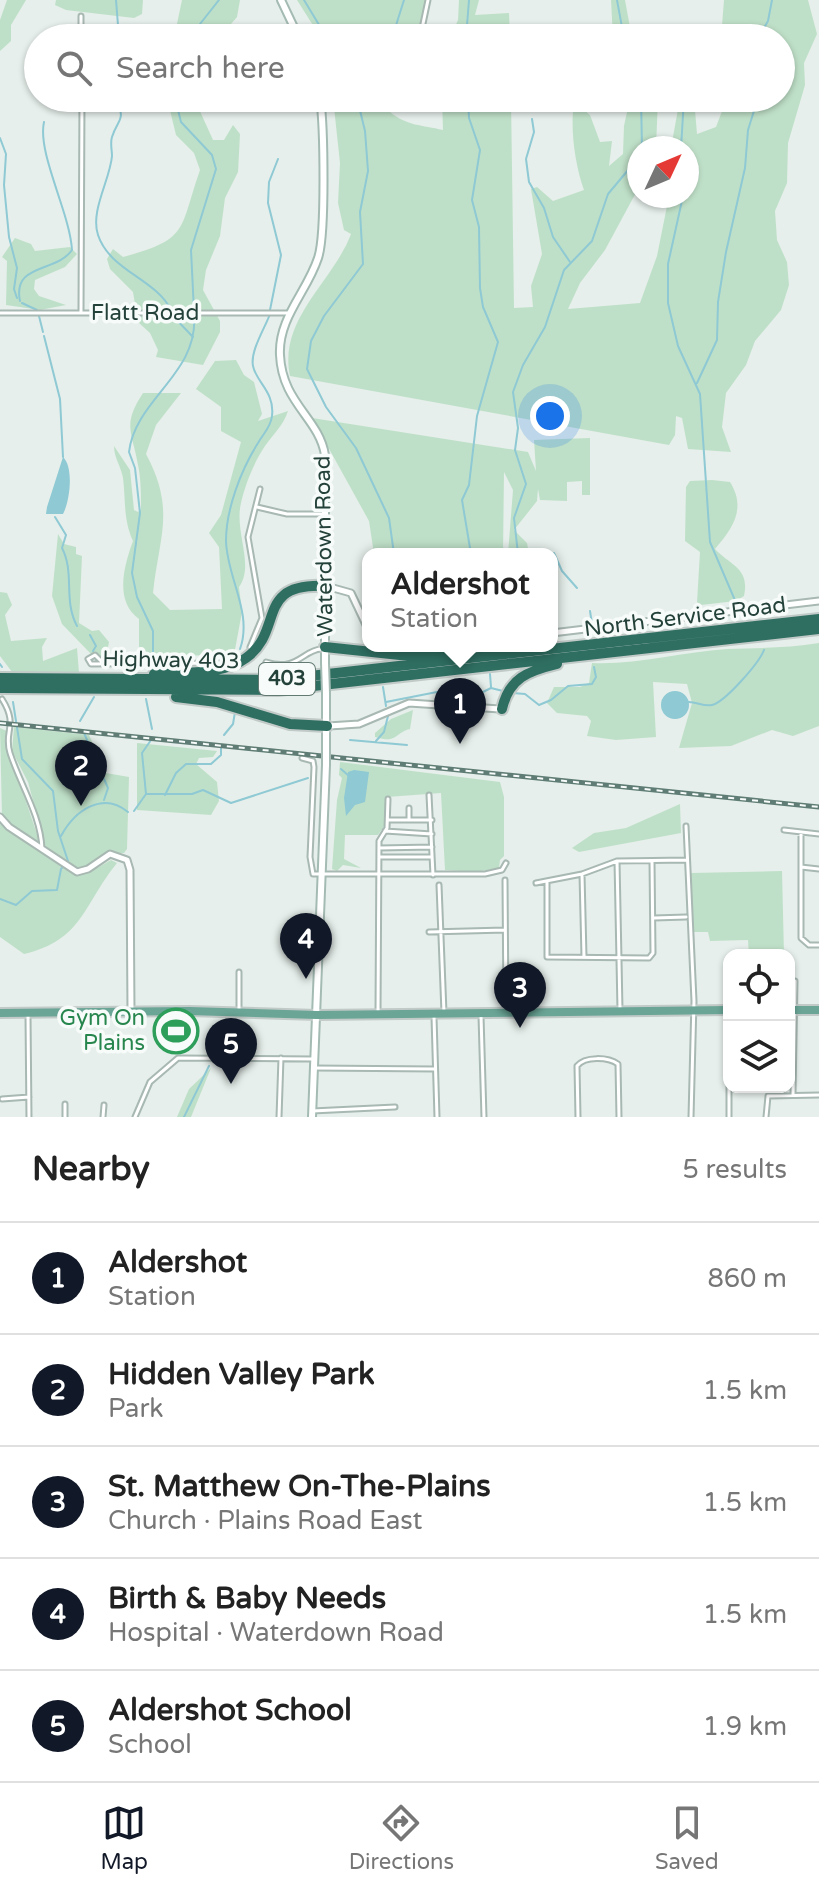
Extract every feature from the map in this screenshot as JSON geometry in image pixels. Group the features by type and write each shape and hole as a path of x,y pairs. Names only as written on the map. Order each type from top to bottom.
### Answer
{"highway":[{"path":"65,679 231,666 256,648 273,608 283,594 305,586 325,586"},
{"name":"Highway 403","path":"558,647 819,619"},
{"name":"Highway 403","path":"1,694 107,690 278,690 819,629"},
{"path":"325,648 362,651"},
{"path":"368,652 400,655 507,653"},
{"name":"Highway 403","path":"0,678 274,680 516,652"},
{"path":"502,709 508,691 520,677 535,669 620,652"},
{"path":"107,690 217,702 290,724 327,726"}],"main road":[{"path":"281,0 292,24"},
{"name":"Waterdown Road","path":"312,1114 327,726 322,442 295,405 282,369 280,348 289,313 320,250 320,112"},
{"path":"0,1013 723,1010"},
{"path":"795,1010 819,1010"}],"street":[{"path":"423,24 428,0"},
{"path":"81,16 81,24"},
{"path":"81,312 82,112"},
{"name":"Flatt Road","path":"0,313 289,313"},
{"path":"104,664 165,666 224,663 246,652 257,637 262,612 248,537 260,489"},
{"path":"256,507 287,514 325,514"},
{"path":"325,586 351,593 362,616"},
{"name":"North Service Road","path":"558,632 819,601"},
{"path":"266,662 298,662 314,649 325,648"},
{"path":"1,694 12,714 10,753 22,778 42,849"},
{"path":"327,726 359,724 409,703 502,709"},
{"path":"302,758 313,761 314,767 310,869 313,874 485,874 502,870 506,863"},
{"path":"429,795 433,875"},
{"path":"378,1013 379,848 389,820 388,799"},
{"path":"409,808 409,820"},
{"path":"0,817 9,827 66,866 85,871 107,855 125,857 130,870 131,1011"},
{"path":"389,820 432,820"},
{"path":"686,826 687,917 693,961 691,1117"},
{"path":"784,830 819,834"},
{"path":"385,831 432,834"},
{"path":"801,832 801,938 809,945 819,945"},
{"path":"379,848 432,847"},
{"path":"379,857 432,857"},
{"path":"536,883 582,874 617,861 687,860"},
{"path":"617,861 620,1010"},
{"path":"547,882 547,957 649,958 653,953 652,861"},
{"path":"801,867 819,869"},
{"path":"582,874 584,957"},
{"path":"505,880 506,1011"},
{"path":"437,1117 435,1069 443,931 439,885"},
{"path":"654,918 687,917"},
{"path":"429,932 505,930"},
{"path":"239,972 239,1012"},
{"path":"28,1012 29,1117"},
{"path":"481,1012 484,1117"},
{"path":"135,1117 150,1082 178,1058 314,1059"},
{"path":"279,1117 281,1058"},
{"path":"578,1117 577,1066 584,1060 610,1060 618,1064 619,1117"},
{"path":"314,1068 435,1069"},
{"path":"729,1093 729,1117"},
{"path":"766,1117 768,1096 819,1095"},
{"path":"2,1099 29,1097"},
{"path":"65,1104 65,1117"},
{"path":"103,1117 104,1105"},
{"path":"312,1114 395,1107"}],"green space":[{"path":"7,0 26,0 11,25 11,41 0,51 0,20"},
{"path":"56,0 143,0 142,14 134,18 66,10 55,5"},
{"path":"182,0 240,0 237,17 231,24 177,24"},
{"path":"297,0 428,0 421,24 312,24"},
{"path":"459,0 479,0 475,15 509,13 509,24 456,24"},
{"path":"611,0 625,0 629,24 612,24"},
{"path":"724,0 808,0 817,34 804,63 805,85 788,143 787,183 775,211 777,240 787,262 789,285 781,310 755,341 746,365 726,393 722,427 731,452 688,449 682,418 676,416 675,435 669,445 290,376 288,356 299,319 343,252 351,234 344,230 338,203 340,163 335,112 390,112 402,120 443,130 442,112 511,112 514,308 533,307 531,286 542,254 531,189 537,187 553,201 584,190 575,152 573,112 586,112 600,142 612,141 609,166 623,154 627,112 657,112 656,136 627,136 628,208 605,250 580,283 568,309 640,303 657,256 667,208 699,208 699,136 673,136 677,112 695,112 697,134 716,127 722,112 795,112 795,24 722,24"},
{"path":"170,112 200,112 213,140 224,140 233,125 240,134 238,172 225,198 220,236 206,270 203,290 220,321 220,332 203,365 156,357 158,350 150,333 138,322 133,292 110,269 107,259 113,249 123,257 145,251 179,229 200,170 194,153 176,135"},
{"path":"15,238 31,244 35,251 70,247 77,254 65,267 35,280 34,289 39,296 66,305 40,310 6,305 7,261 2,257"},
{"path":"236,360 244,375 254,382 262,414 258,421 288,411 257,459 241,503 245,569 239,587 242,612 234,655 139,656 139,619 126,603 123,583 133,541 126,518 123,478 114,446 130,470 134,510 138,512 141,509 141,487 130,428 133,413 143,393 181,393 156,425 146,454 161,491 163,508 153,593 170,610 222,609 219,547 209,533 221,515 241,442 221,431 221,407 196,389 215,361"},
{"path":"312,418 528,452 536,471 534,440 590,438 590,495 582,495 582,481 567,482 567,501 540,500 538,489 537,501 514,530 528,548 508,548 513,490 504,472 503,548 373,548 369,521"},
{"path":"690,481 730,482 735,492 735,518 715,549 742,573 745,587 744,596 736,601 701,605 697,602 700,552 685,541 686,487"},
{"path":"58,534 64,544 76,547 76,554 82,556 79,623 92,631 99,630 109,642 105,661 96,653 91,654 62,624 52,596"},
{"path":"0,592 7,593 12,605 5,615 11,641 47,638 42,647 43,661 77,648 79,673 12,672 0,656"},
{"path":"819,643 819,726 793,736 772,730 731,746 679,748 692,703 687,684 653,682 656,737 616,740 587,736 591,721 587,716 557,713 547,703 554,687 580,687 589,683 592,663"},
{"path":"413,710 410,729 392,739 375,737 375,733 391,719"},
{"path":"14,727 89,735 106,773 129,777 127,849 124,853 107,853 90,865 97,868 111,860 117,863 70,930 44,948 24,954 0,937 0,824 56,861 46,848 28,782 12,751"},
{"path":"0,728 9,732 7,745 41,846 16,830 2,816"},
{"path":"137,743 217,751 213,757 199,758 196,764 217,782 219,801 211,815 137,810"},
{"path":"340,762 500,782 504,797 504,856 499,868 475,872 445,870 441,793 387,797 385,825 378,835 345,835 344,859 361,868 343,865 337,871 332,869 337,800 342,778 339,775"},
{"path":"680,804 681,833 579,852 572,848 594,833 626,828"},
{"path":"782,871 784,949 749,949 748,940 710,941 708,932 692,932 691,873"},
{"path":"211,1068 191,1117 177,1117 189,1089"}],"water":[{"path":"63,457 70,476 65,508 63,514 46,514 47,507"},
{"path":"675,691 685,695 689,705 685,715 675,719 665,715 661,705 665,695"},
{"path":"348,772 369,772 365,802 355,805 346,816 344,798"}],"waterway":[{"path":"116,0 118,24"},
{"path":"200,24 219,0"},
{"path":"304,0 319,24"},
{"path":"396,24 404,0"},
{"path":"467,24 469,0"},
{"path":"617,0 621,24"},
{"path":"766,24 772,0"},
{"path":"120,112 111,139 112,156 98,206 98,235 112,258 155,290 171,310"},
{"path":"178,112 181,122 212,155 216,169 191,250 194,311"},
{"path":"360,112 368,171 360,212 363,264 324,316 311,341 307,369 326,407 356,448 389,518 393,548"},
{"path":"469,112 480,150 472,200 479,227 480,288 483,307 498,342 477,416 469,485 462,500 470,548"},
{"path":"641,112 642,136"},
{"path":"682,136 683,112"},
{"path":"697,383 717,340 718,302 726,252 754,112"},
{"path":"532,119 534,132 526,159 529,182 544,208 553,237 570,262"},
{"path":"20,301 22,280 65,257 72,250 45,150 44,122"},
{"path":"0,138 6,154 4,185 9,237 17,268 14,289 17,298"},
{"path":"270,310 281,255 268,203 269,182 278,159"},
{"path":"517,548 514,518 526,484 515,450 518,428 513,392 523,365 545,327 564,270 592,241 608,194 627,171"},
{"path":"680,208 668,264 668,303 678,346 700,394 710,542 737,605"},
{"path":"22,303 37,310"},
{"path":"240,649 242,609 227,555 227,529 240,477 271,420 271,400 253,366 256,347 270,314"},
{"path":"172,315 193,337"},
{"path":"153,661 153,631 137,597 132,573 140,513 135,468 129,452 142,417 187,354 193,336 194,315"},
{"path":"39,316 43,332"},
{"path":"44,336 60,399 63,457"},
{"path":"55,517 66,535 62,548 77,626"},
{"path":"558,562 577,588"},
{"path":"590,611 592,624"},
{"path":"90,635 96,646 93,651"},
{"path":"687,702 709,705 718,702 741,681 764,650"},
{"path":"513,693 525,694 539,705 568,686 592,684 596,677 594,667"},
{"path":"490,674 491,687"},
{"path":"383,687 386,706"},
{"path":"386,702 442,691 475,696 491,688 503,691"},
{"path":"80,721 94,697"},
{"path":"146,699 152,729"},
{"path":"0,899 16,905 32,891 57,890 61,869 68,861 58,831 53,791 22,759 13,702"},
{"path":"224,735 233,724 235,712"},
{"path":"376,741 384,732 388,716"},
{"path":"84,733 108,788 104,800"},
{"path":"134,811 146,794 142,753 151,740"},
{"path":"350,740 407,745"},
{"path":"165,795 176,773 186,764 211,764 221,755 221,747"},
{"path":"341,769 349,776"},
{"path":"146,794 192,794 203,790 231,803 308,778"},
{"path":"61,836 74,818 90,806 109,803 128,812"},
{"path":"184,1117 209,1066"}],"railway":[{"path":"0,723 819,807"}],"place":[{"name":"Aldershot","path":"460,744"},
{"name":"Hidden Valley Park","path":"81,806"},
{"name":"Birth & Baby Needs","path":"306,979"},
{"name":"St. Matthew On-The-Plains","path":"520,1028"},
{"name":"Gym On Plains","path":"176,1031"},
{"name":"Aldershot School","path":"231,1084"}]}
